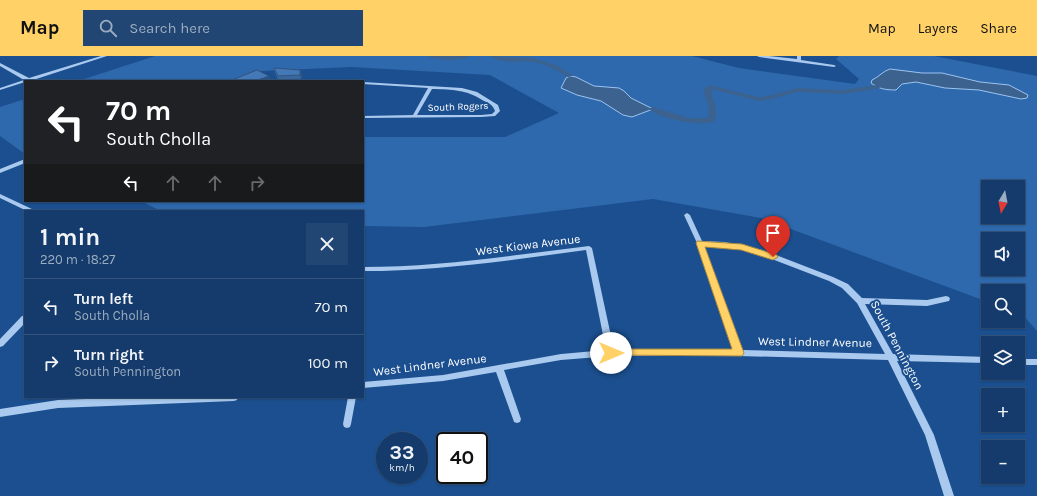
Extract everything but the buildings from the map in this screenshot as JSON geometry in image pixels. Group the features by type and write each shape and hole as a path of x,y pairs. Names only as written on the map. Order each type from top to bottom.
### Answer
{"street":[{"path":"29,80 101,56"},
{"path":"758,56 799,59 834,66"},
{"path":"0,64 24,80"},
{"path":"0,89 24,82"},
{"name":"South Rogers","path":"364,83 462,89 475,92 496,106 498,111 493,115 481,116 364,117"},
{"name":"South Rogers","path":"414,117 430,88"},
{"path":"0,171 24,161"},
{"path":"0,196 30,210"},
{"path":"687,215 700,243 739,353"},
{"name":"South Pennington","path":"700,243 725,244 761,252 845,286 860,301 890,356 929,435 949,496"},
{"name":"West Kiowa Avenue","path":"364,269 391,270 448,266 589,248 611,353"},
{"path":"860,301 927,303 946,299"},
{"path":"0,344 24,319"},
{"name":"West Lindner Avenue","path":"364,385 443,378 562,357 611,353 739,353 981,360"},
{"path":"1025,362 1037,362"},
{"name":"West Lindner Avenue","path":"499,368 517,419"},
{"path":"0,413 58,404 199,398"},
{"path":"347,424 352,398"}],"shaded area":[{"path":"155,56 692,56 739,68 855,84 859,79 836,59 839,56 934,56 1037,76 1037,331 1025,317 1025,284 981,284 981,299 761,218 653,199 424,227 364,226 364,210 159,210 143,202 364,202 364,137 505,137 559,113 490,75 351,67 262,71 237,80 81,80"},
{"path":"890,69 922,73 942,73 980,82 1009,85 1028,95 1027,98 1021,99 979,90 945,88 916,82 902,84 896,90 889,90 880,88 871,83 872,80"},
{"path":"570,76 576,77 594,86 619,88 631,98 653,109 632,117 623,115 601,101 577,95 561,88 566,78"},
{"path":"24,99 24,153 0,136 0,107"}],"waterway":[{"path":"431,56 452,58 467,56"},
{"path":"493,56 510,60 533,60 556,67 570,76"},
{"path":"653,109 696,122 711,120 713,115 713,107 707,90 710,87 758,99 768,98 797,90 842,92 877,87"}],"route":[{"path":"611,353 739,353 700,243 725,244 742,247 773,257"}]}
